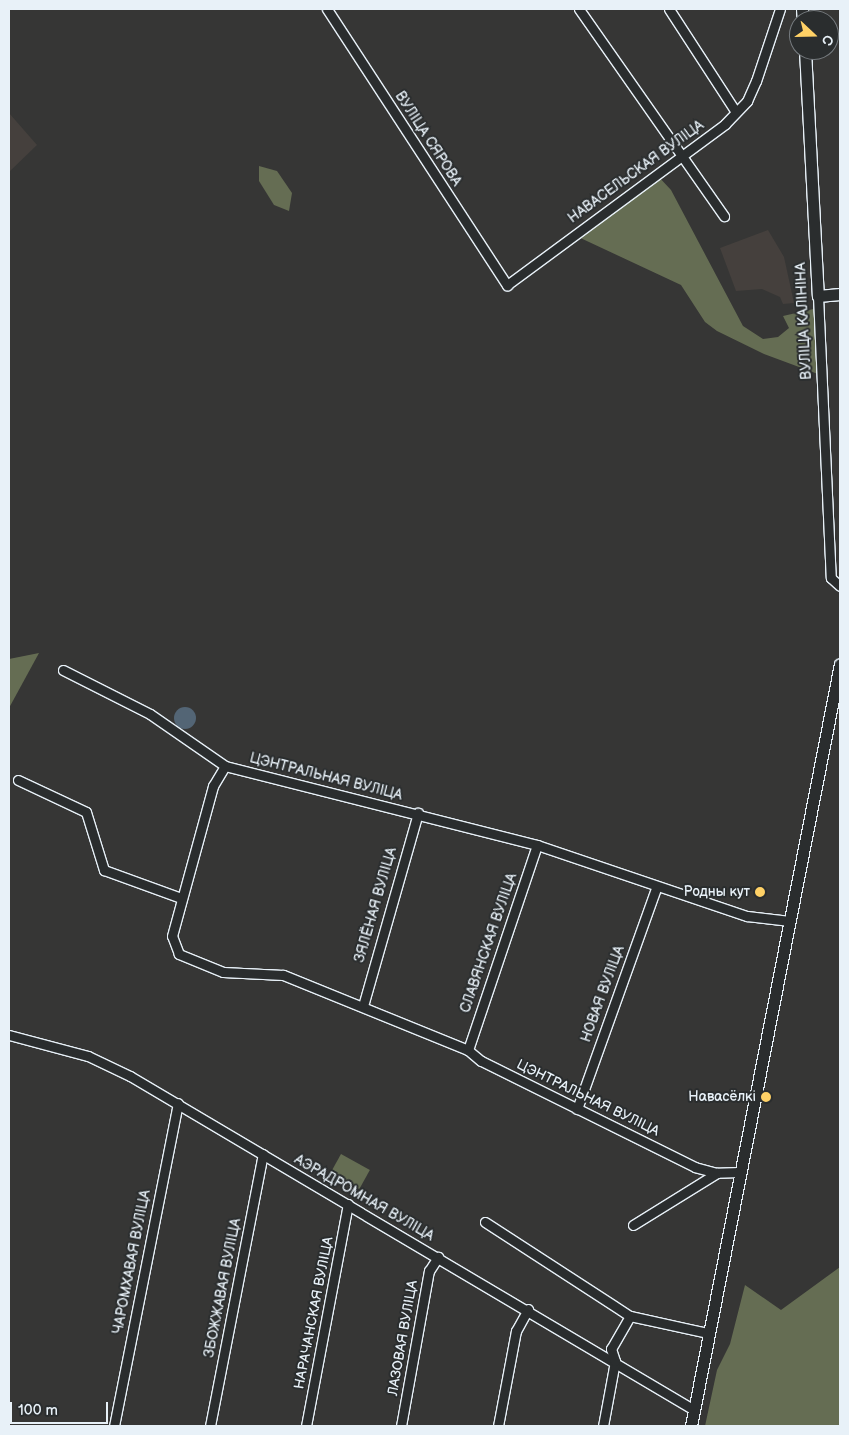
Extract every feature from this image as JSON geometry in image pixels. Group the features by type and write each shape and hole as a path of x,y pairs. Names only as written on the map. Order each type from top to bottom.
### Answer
{"main road":[{"name":"ВУЛІЦА КАЛІНІНА","path":"806,60 818,296"},
{"path":"818,296 840,294"},
{"path":"691,1426 707,1333 840,664"}],"street":[{"name":"ВУЛІЦА СЯРОВА","path":"326,9 507,285"},
{"path":"579,9 682,159 724,216"},
{"path":"669,9 736,112"},
{"name":"НАВАСЕЛЬСКАЯ ВУЛІЦА","path":"507,285 546,253 682,159 736,112 756,81 780,9"},
{"name":"ВУЛІЦА КАЛІНІНА","path":"818,296 831,578 840,586"},
{"path":"63,670 150,714 225,766"},
{"name":"ЦЭНТРАЛЬНАЯ ВУЛІЦА","path":"740,1172 717,1173 480,1062 468,1050 363,1006 283,975 223,972 179,954 172,936 213,786 225,766 392,812 418,813 537,845 656,888 747,916 790,921"},
{"path":"18,780 86,812 104,870 181,898"},
{"name":"ЗЯЛЁНАЯ ВУЛІЦА","path":"363,1006 418,813"},
{"name":"СЛАВЯНСКАЯ ВУЛІЦА","path":"468,1050 537,845"},
{"name":"НОВАЯ ВУЛІЦА","path":"577,1109 656,888"},
{"name":"АЭРАДРОМНАЯ ВУЛІЦА","path":"9,1035 88,1056 178,1103 528,1309 694,1410"},
{"name":"ЧАРОМХАВАЯ ВУЛІЦА","path":"114,1426 178,1103"},
{"name":"ЗБОЖЖАВАЯ ВУЛІЦА","path":"210,1426 263,1154"},
{"path":"633,1225 717,1173"},
{"name":"НАРАЧАНСКАЯ ВУЛІЦА","path":"306,1426 348,1204"},
{"path":"485,1222 630,1316 707,1333"},
{"name":"ЛАЗОВАЯ ВУЛІЦА","path":"401,1426 430,1271 438,1257"},
{"path":"498,1426 516,1331 528,1309"},
{"path":"603,1426 614,1361 611,1349 630,1316"}],"shaded area":[{"path":"9,113 37,145 9,172"},
{"path":"768,230 784,257 794,303 783,304 780,297 762,289 736,291 720,248"}],"green space":[{"path":"259,166 277,171 292,193 289,211 274,205 259,181"},
{"path":"657,175 671,190 743,326 763,339 778,337 789,328 783,316 822,307 826,377 764,354 717,331 705,322 681,285 574,235"},
{"path":"39,653 9,708 9,659"},
{"path":"341,1154 370,1170 359,1189 330,1173"},
{"path":"840,1267 840,1426 705,1426 717,1370 730,1344 745,1285 781,1310"}],"water":[{"path":"185,707 193,710 196,718 193,726 185,729 177,726 174,718 177,710"}],"place":[{"name":"Родны кут","path":"760,892"},
{"name":"Навасёлкі","path":"766,1097"}]}
